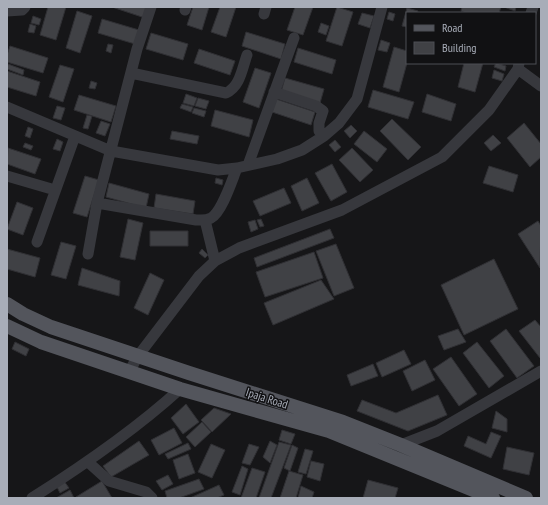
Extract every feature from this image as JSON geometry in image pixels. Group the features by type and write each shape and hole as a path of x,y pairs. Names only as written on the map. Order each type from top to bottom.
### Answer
{"main road":[{"name":"Ipaja Road","path":"7,304 23,314 51,327 343,422 526,498"},
{"name":"Ipaja Road","path":"7,326 41,342 180,389 329,431 493,498"}],"street":[{"path":"7,11 22,10 25,7"},
{"path":"88,254 97,203 137,49 151,7"},
{"path":"7,107 111,151 218,170 237,168 277,159 302,150 324,136 339,123 357,99 382,7"},
{"path":"248,165 294,38"},
{"path":"131,73 226,93 232,90 237,83 247,55"},
{"path":"129,372 138,356 199,276 215,261 239,248 342,210 442,157 489,110 518,66 541,86"},
{"path":"274,92 316,106 323,111 319,123 319,131 324,136"},
{"path":"36,242 75,136"},
{"path":"97,203 196,220 205,220 212,218 218,211 237,168"},
{"path":"7,176 55,190"},
{"path":"205,220 215,261"},
{"path":"401,445 437,431 541,372"},
{"path":"32,498 88,462 158,408 180,389"},
{"path":"88,462 109,481 146,492 152,498"}],"building":[{"path":"48,7 66,7 56,40 40,35"},
{"path":"112,7 149,7 145,18"},
{"path":"193,7 209,7 202,30 187,25"},
{"path":"220,7 236,7 226,37 211,32"},
{"path":"295,7 313,7 303,35 287,30"},
{"path":"337,7 353,12 342,46 326,41"},
{"path":"462,7 501,7 499,12 461,11"},
{"path":"504,7 516,7 515,11"},
{"path":"407,8 418,11 406,12 406,27 402,26"},
{"path":"77,11 92,16 80,53 66,48"},
{"path":"389,12 395,14 393,21 387,19"},
{"path":"362,13 374,16 370,28 358,24"},
{"path":"33,16 41,19 39,25 31,23"},
{"path":"102,19 139,30 135,44 98,33"},
{"path":"321,23 329,26 326,35 318,32"},
{"path":"30,24 36,26 34,33 28,32"},
{"path":"246,32 285,44 281,59 242,46"},
{"path":"151,33 188,44 183,60 146,49"},
{"path":"381,40 390,43 387,52 378,50"},
{"path":"108,44 113,45 111,53 106,51"},
{"path":"10,46 48,58 43,73 7,62 7,55"},
{"path":"394,47 406,51 407,64 399,92 383,87"},
{"path":"298,48 336,60 332,74 294,62"},
{"path":"199,49 235,61 230,75 194,63"},
{"path":"8,64 24,70 23,75 7,69"},
{"path":"464,64 483,64 475,92 458,87"},
{"path":"496,64 506,66 505,71 494,67"},
{"path":"60,65 74,69 63,102 49,97"},
{"path":"255,68 271,73 259,108 243,102"},
{"path":"494,70 504,74 502,81 492,78"},
{"path":"7,71 40,82 36,96 7,87"},
{"path":"285,78 324,89 320,103 281,92"},
{"path":"91,81 97,83 95,89 89,88"},
{"path":"373,90 414,102 408,119 368,107"},
{"path":"186,94 197,98 194,106 183,103"},
{"path":"427,94 456,104 451,121 422,112"},
{"path":"79,95 116,106 111,122 74,110"},
{"path":"198,98 209,101 206,109 195,106"},
{"path":"276,99 315,112 311,125 272,112"},
{"path":"182,104 193,107 191,112 180,108"},
{"path":"57,106 65,108 61,120 53,118"},
{"path":"194,108 206,111 204,117 192,113"},
{"path":"215,110 253,120 249,137 211,126"},
{"path":"87,115 92,116 88,129 83,128"},
{"path":"392,119 421,147 408,160 380,131"},
{"path":"101,121 110,124 105,136 96,133"},
{"path":"524,123 541,144 541,157 530,167 507,138"},
{"path":"351,125 357,131 350,138 344,131"},
{"path":"28,127 33,129 30,138 25,136"},
{"path":"172,131 199,136 197,144 170,139"},
{"path":"364,131 387,149 377,162 354,144"},
{"path":"493,135 501,143 491,151 484,143"},
{"path":"57,139 63,142 60,151 53,149"},
{"path":"335,140 341,147 335,152 329,145"},
{"path":"25,143 33,146 31,150 23,147"},
{"path":"8,148 41,159 35,174 7,164"},
{"path":"352,148 373,170 360,182 339,160"},
{"path":"332,164 347,192 331,201 315,173"},
{"path":"489,166 518,175 513,192 483,183"},
{"path":"85,176 99,180 87,217 73,213"},
{"path":"216,178 223,180 222,185 215,183"},
{"path":"307,178 319,203 302,211 291,186"},
{"path":"109,183 149,194 146,208 106,197"},
{"path":"284,188 291,203 260,216 253,201"},
{"path":"156,194 195,201 193,214 154,208"},
{"path":"17,202 33,208 23,235 7,229"},
{"path":"128,219 143,223 135,260 120,257"},
{"path":"261,219 264,226 260,227 257,220"},
{"path":"255,220 258,229 251,232 248,222"},
{"path":"538,221 541,226 540,268 518,234"},
{"path":"330,229 334,238 257,267 254,258"},
{"path":"150,231 188,231 188,246 150,246"},
{"path":"61,242 76,246 66,279 51,275"},
{"path":"336,244 354,288 334,296 316,251"},
{"path":"7,249 40,258 35,277 7,269"},
{"path":"202,249 208,255 205,258 199,253"},
{"path":"314,252 323,278 265,297 256,272"},
{"path":"494,259 518,309 464,335 441,285"},
{"path":"82,268 120,281 119,296 78,285"},
{"path":"150,273 164,280 148,315 134,308"},
{"path":"321,280 334,299 273,325 264,303"},
{"path":"535,320 541,327 540,358 519,331"},
{"path":"458,329 466,342 444,350 438,336"},
{"path":"506,329 534,366 517,378 490,341"},
{"path":"15,342 29,349 26,356 12,349"},
{"path":"477,342 504,376 489,388 463,353"},
{"path":"404,350 411,364 382,377 376,363"},
{"path":"451,357 477,394 459,406 433,369"},
{"path":"425,360 435,380 412,391 403,371"},
{"path":"373,364 378,376 351,386 347,375"},
{"path":"438,395 447,415 408,431 357,411 362,400 396,413"},
{"path":"186,404 199,422 183,434 171,418"},
{"path":"214,408 231,414 212,432 201,420"},
{"path":"496,411 507,419 507,432 492,428"},
{"path":"202,422 211,432 195,447 186,437"},
{"path":"174,428 182,443 159,455 151,440"},
{"path":"282,430 295,434 291,444 279,440"},
{"path":"491,432 501,436 491,458 464,446 468,436 486,444"},
{"path":"139,441 149,455 111,477 103,466"},
{"path":"270,441 277,445 270,463 263,457"},
{"path":"279,442 291,445 271,498 259,498"},
{"path":"188,443 191,449 168,459 165,454"},
{"path":"211,444 225,450 212,478 198,472"},
{"path":"249,444 259,447 250,465 242,463"},
{"path":"292,445 298,448 290,471 284,468"},
{"path":"507,447 534,453 529,475 503,469"},
{"path":"305,449 313,451 306,474 298,472"},
{"path":"188,454 195,473 179,479 173,460"},
{"path":"311,461 324,464 320,481 307,477"},
{"path":"242,466 248,469 240,495 232,492"},
{"path":"252,468 265,472 256,498 241,498"},
{"path":"289,471 303,475 296,498 280,498"},
{"path":"168,475 173,484 162,490 156,481"},
{"path":"199,479 204,489 179,498 167,498 165,491"},
{"path":"368,480 398,488 395,498 363,498"},
{"path":"64,481 69,488 60,493 56,485"},
{"path":"102,481 112,498 76,497"},
{"path":"219,485 224,495 217,498 190,498"},
{"path":"301,486 314,492 312,498 298,498"},
{"path":"70,490 74,498 56,498"}]}
